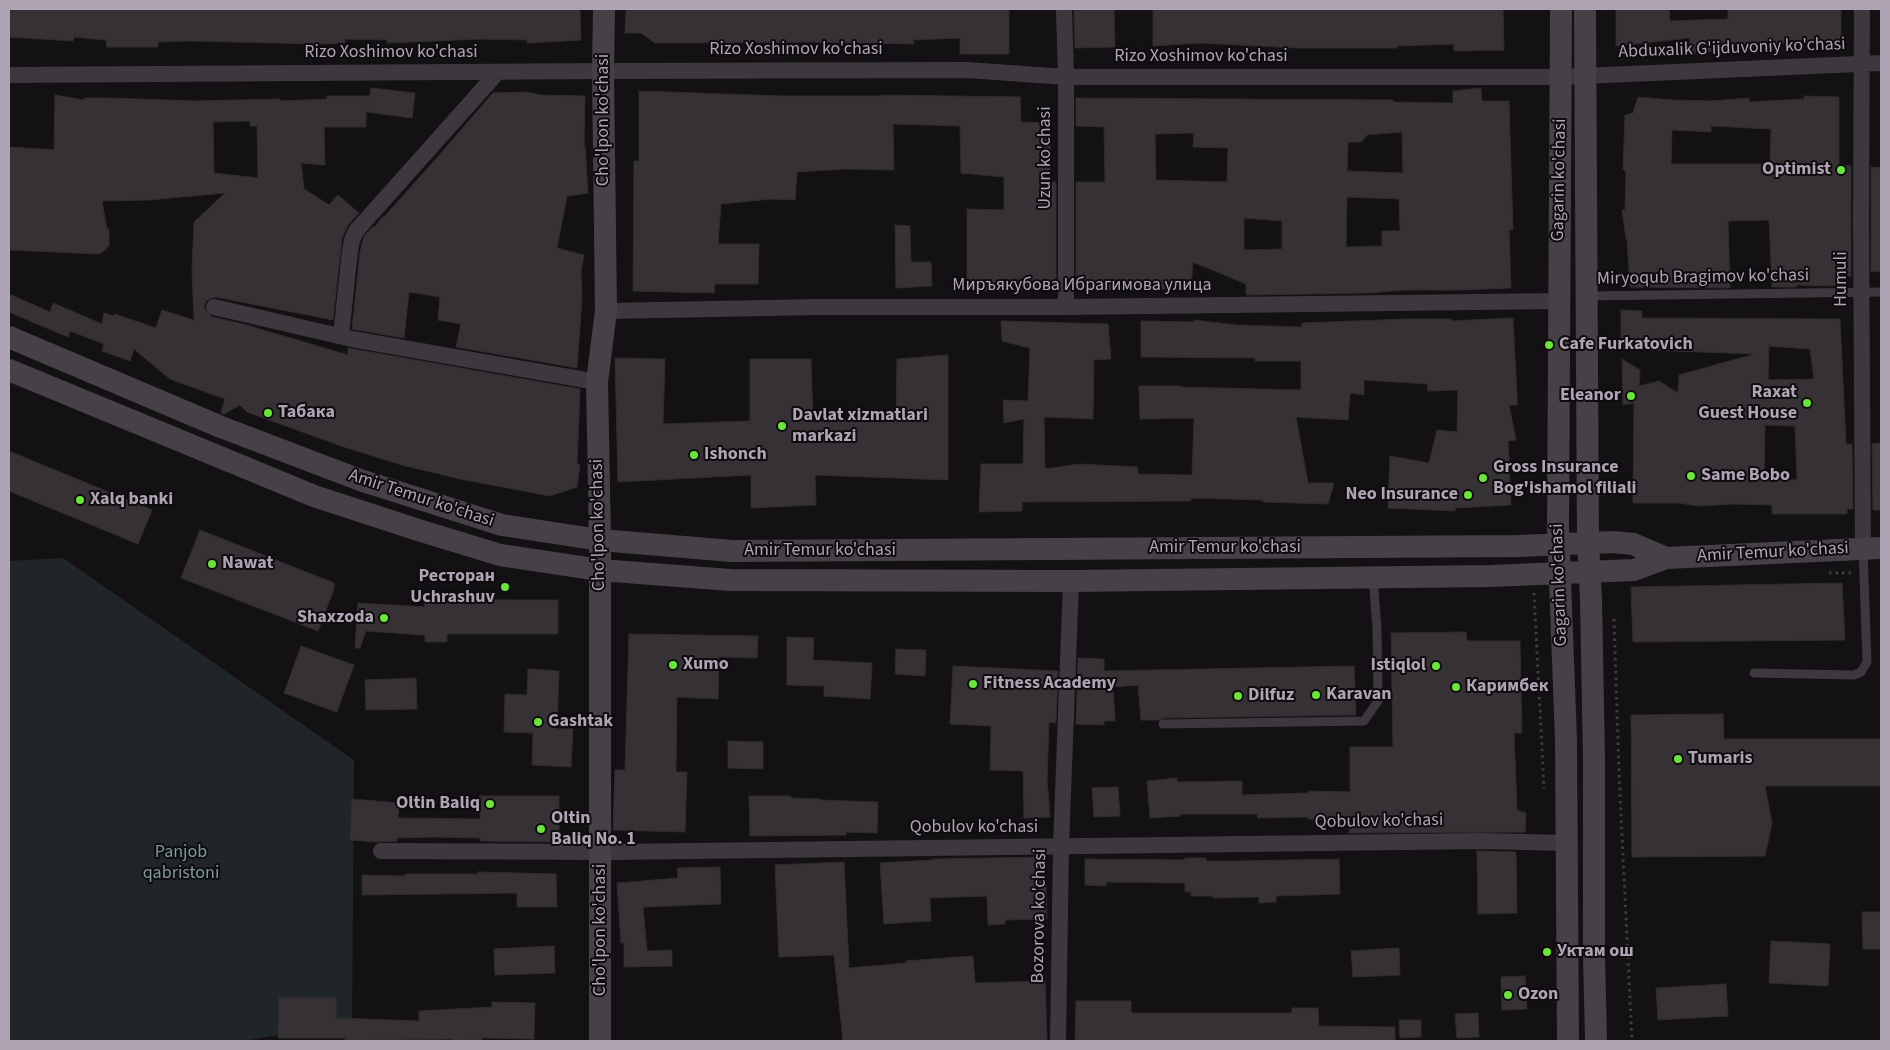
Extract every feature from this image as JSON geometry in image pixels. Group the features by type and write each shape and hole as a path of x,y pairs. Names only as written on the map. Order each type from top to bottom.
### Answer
{"main road":[{"name":"Cho'lpon ko'chasi","path":"600,1041 602,852 597,382 606,311 604,9"},
{"name":"Gagarin ko'chasi","path":"1561,9 1558,544 1566,740 1568,1041"},
{"name":"Gagarin ko'chasi","path":"1585,9 1588,543 1594,751 1596,1041"},
{"name":"Amir Temur ko'chasi","path":"9,337 221,427 360,480 502,524 600,540 732,551 1588,543 1633,544 1666,558"},
{"name":"Amir Temur ko'chasi","path":"9,370 324,499 500,555 600,570 730,580 1071,581 1373,578 1533,575 1634,570 1666,558 1872,548"}],"street":[{"name":"Uzun ko'chasi","path":"1064,9 1066,77 1066,307"},
{"name":"Humuli","path":"1862,9 1862,291 1872,548"},
{"name":"Abduxalik G'ijduvoniy ko'chasi","path":"1584,76 1881,64"},
{"name":"Rizo Xoshimov ko'chasi","path":"9,75 967,70 1066,77 1584,76"},
{"path":"341,336 350,252 356,231 497,72"},
{"name":"Миръякубова Ибрагимова улица","path":"606,311 819,307 1066,307 1558,301"},
{"path":"214,307 341,336 597,382"},
{"name":"Bozorova ko'chasi","path":"1058,1041 1061,847 1071,581"},
{"name":"Qobulov ko'chasi","path":"381,852 602,852 1482,841 1567,843"}],"lane":[{"name":"Miryoqub Bragimov ko'chasi","path":"1586,296 1661,297 1881,292"},
{"path":"1754,673 1854,675 1861,672 1867,662 1872,548"},
{"path":"1163,724 1364,721 1378,701 1377,629 1373,578"}],"path":[{"path":"1533,575 1544,792"},
{"path":"1614,618 1618,773 1632,1041"}],"green space":[{"name":"Panjob qabristoni","path":"63,558 354,760 352,1023 243,1041 9,1041 9,561"}],"building":[{"path":"9,9 580,9 581,40 527,43 527,40 481,39 387,43 387,40 345,39 345,43 318,44 190,41 158,42 158,47 107,47 106,40 74,37 73,41 9,37"},
{"path":"626,9 1009,9 1009,54 960,54 960,38 913,40 914,44 813,42 655,43 641,33 625,33"},
{"path":"1074,9 1114,9 1115,47 1075,48"},
{"path":"1153,9 1503,9 1504,50 1454,51 1454,44 1397,46 1397,48 1296,48 1200,43 1153,46"},
{"path":"1616,9 1669,9 1670,21 1728,19 1728,9 1841,9 1841,44 1773,43 1773,46 1690,53 1690,38 1616,46"},
{"path":"371,88 415,93 412,118 366,112 366,127 324,127 325,165 301,163 304,189 329,205 338,195 359,213 348,225 342,238 333,320 216,297 206,301 204,305 205,310 212,317 243,324 348,355 348,348 580,389 577,464 580,465 577,487 550,496 460,479 402,465 344,447 247,412 240,405 224,414 221,413 225,399 170,379 134,349 130,361 102,351 104,344 70,331 68,337 9,312 9,294 50,312 53,303 102,324 104,313 114,316 115,314 156,328 162,310 194,320 192,270 194,222 225,193 149,200 102,201 107,229 109,229 109,246 100,254 9,250 9,147 54,150 55,95 84,100 84,98 110,98 195,101 280,99 280,101 327,99 327,96 370,96","holes":["250,121 250,126 257,126 258,178 214,173 213,122"]},
{"path":"1481,88 1482,101 1509,101 1513,230 1509,230 1511,288 1246,295 1246,284 1193,262 1191,288 1140,290 1076,289 1076,182 1105,182 1104,127 1076,126 1076,98 1393,100 1393,102 1453,103 1453,91","holes":["1402,132 1403,173 1347,171 1348,142 1361,142 1367,135","1194,133 1193,147 1228,148 1227,182 1156,180 1155,134","1347,197 1399,199 1400,231 1382,231 1382,246 1346,247","1244,218 1282,221 1282,249 1244,250"]},
{"path":"639,91 782,96 1020,97 1021,122 1050,123 1050,175 1051,182 1056,182 1056,289 1006,290 1006,292 967,290 967,209 1004,210 1004,177 961,173 960,126 893,124 894,170 845,169 797,172 795,200 771,199 721,204 718,244 759,244 758,284 715,284 714,293 633,291 634,161 639,161"},
{"path":"528,92 540,95 585,96 584,146 588,193 567,196 557,248 584,255 581,271 582,299 577,368 456,347 461,324 438,320 440,297 409,292 404,338 352,329 360,252 364,236 375,227 493,93"},
{"path":"1804,96 1839,97 1839,165 1851,166 1851,276 1844,277 1844,286 1796,285 1796,287 1772,287 1769,220 1728,221 1730,288 1630,287 1627,239 1622,210 1625,210 1626,172 1623,169 1625,115 1633,113 1638,97 1711,101 1749,98 1749,102 1804,99","holes":["1711,126 1771,129 1770,164 1671,164 1672,130 1711,132"]},
{"path":"1871,167 1881,168 1881,271 1871,272"},
{"path":"895,225 910,226 911,262 931,262 932,286 896,288"},
{"path":"1621,310 1642,311 1642,318 1840,319 1846,444 1852,444 1853,509 1847,509 1847,514 1772,514 1772,505 1732,504 1699,506 1679,503 1633,503 1634,403 1623,405 1622,359 1640,370 1639,386 1659,381 1678,393 1679,375 1755,354 1621,349","holes":["1769,346 1810,349 1814,379 1768,380","1765,425 1795,426 1797,480 1764,480"]},
{"path":"1513,318 1517,405 1509,405 1516,440 1508,441 1511,505 1455,508 1455,511 1388,508 1390,456 1429,463 1437,430 1457,432 1458,390 1427,391 1428,384 1364,380 1364,395 1350,393 1348,420 1296,417 1308,483 1334,483 1328,504 1191,498 1191,501 1022,502 1022,511 979,512 981,464 1023,464 1024,419 1004,423 1003,400 1028,401 1030,348 1002,341 1001,321 1108,324 1111,359 1094,360 1093,419 1044,417 1045,469 1079,464 1137,467 1138,474 1192,475 1194,418 1140,419 1139,386 1301,390 1301,361 1255,361 1255,358 1141,357 1141,321 1194,322 1194,320 1236,325 1302,327 1302,323 1407,319 1451,319 1451,321"},
{"name":"Davlat xizmatlari markazi","path":"948,355 948,480 815,475 816,505 751,508 751,475 618,482 615,358 665,359 663,424 750,421 750,359 811,359 813,422 896,418 897,359"},
{"path":"1881,443 1881,510 1873,510 1872,444"},
{"name":"Xalq banki","path":"9,451 152,510 138,544 9,491"},
{"path":"200,530 334,583 334,589 318,631 181,578"},
{"path":"1842,583 1845,640 1633,642 1631,587"},
{"path":"454,600 558,600 558,634 447,634 447,642 425,642 425,635 366,631 360,648 355,648 358,603 425,607 424,602 454,602"},
{"path":"1466,632 1467,641 1520,641 1522,733 1514,733 1517,810 1526,813 1525,832 1349,833 1350,820 1308,819 1308,817 1258,818 1257,814 1180,814 1181,816 1150,818 1147,781 1177,778 1177,782 1242,781 1242,795 1309,793 1309,791 1350,792 1350,747 1393,747 1391,633"},
{"path":"629,634 758,636 757,658 719,657 718,699 677,697 676,772 687,772 685,832 613,830 615,770 625,770"},
{"path":"787,637 814,638 813,660 872,663 870,699 824,696 824,686 787,685"},
{"path":"301,646 354,665 337,712 284,693"},
{"path":"896,649 926,650 925,676 895,674"},
{"path":"1078,658 1104,659 1104,671 1354,666 1356,715 1141,720 1138,685 1113,687 1115,721 1104,721 1104,725 1076,724"},
{"path":"953,666 1058,671 1056,723 1049,722 1047,779 1050,817 1024,818 1023,771 990,770 991,726 950,724"},
{"path":"528,669 559,671 557,729 573,729 571,767 532,765 533,733 504,732 505,694 527,695"},
{"path":"416,678 417,709 366,710 365,680"},
{"name":"Tumaris","path":"1723,714 1724,739 1881,739 1881,786 1765,786 1772,823 1765,856 1632,857 1631,715"},
{"path":"728,741 763,742 763,769 728,768"},
{"path":"1118,787 1120,816 1094,817 1092,788"},
{"path":"480,796 559,796 559,842 480,841 480,838 436,837 397,838 397,841 378,842 350,840 352,799 399,803 398,818 480,819"},
{"path":"749,796 791,796 791,798 820,800 878,802 877,833 846,832 846,835 750,836"},
{"path":"1477,851 1516,852 1517,913 1478,914"},
{"path":"1045,857 1047,919 1005,920 1005,924 988,925 987,896 930,898 931,921 884,924 880,863 933,859"},
{"path":"1185,858 1206,858 1206,861 1339,859 1340,894 1276,896 1276,902 1259,903 1259,897 1213,898 1213,896 1191,896 1191,892 1185,892 1185,883 1106,882 1106,886 1085,885 1085,859 1185,860"},
{"path":"844,862 849,968 973,956 975,983 1045,981 1047,1041 843,1041 834,955 779,957 775,865"},
{"path":"720,867 721,904 643,907 647,951 672,950 672,966 624,967 624,943 621,943 617,883 678,878 677,868"},
{"path":"478,872 556,874 557,907 517,907 517,893 362,895 362,875 405,876 405,874 478,874"},
{"path":"1862,912 1881,912 1881,949 1863,949"},
{"path":"1771,941 1830,944 1828,986 1769,983"},
{"path":"554,946 555,973 495,975 494,949"},
{"path":"1399,948 1400,975 1353,977 1351,951"},
{"path":"1525,976 1527,1009 1502,1010 1501,977"},
{"path":"1726,984 1728,1016 1658,1020 1656,988"},
{"path":"279,997 336,998 336,1018 419,1021 419,1011 492,1007 492,1002 535,1003 534,1039 482,1038 482,1040 456,1041 453,1041 453,1039 345,1041 345,1038 278,1038"},
{"path":"1076,1001 1131,1001 1131,1013 1292,1013 1292,1008 1318,1008 1319,1026 1395,1027 1395,1041 1075,1041"},
{"path":"1478,1013 1479,1037 1457,1038 1455,1014"},
{"path":"1399,1020 1421,1020 1421,1037 1400,1038"}],"place":[{"name":"Optimist","path":"1841,170"},
{"name":"Cafe Furkatovich","path":"1549,345"},
{"name":"Eleanor","path":"1631,396"},
{"name":"Raxat Guest House","path":"1807,403"},
{"name":"Табака","path":"268,413"},
{"name":"Davlat xizmatlari markazi","path":"782,426"},
{"name":"Ishonch","path":"694,455"},
{"name":"Same Bobo","path":"1691,476"},
{"name":"Gross Insurance Bog'ishamol filiali","path":"1483,478"},
{"name":"Neo Insurance","path":"1468,495"},
{"name":"Xalq banki","path":"80,500"},
{"name":"Nawat","path":"212,564"},
{"name":"Ресторан Uchrashuv","path":"505,587"},
{"name":"Shaxzoda","path":"384,618"},
{"name":"Xumo","path":"673,665"},
{"name":"Istiqlol","path":"1436,666"},
{"name":"Fitness Academy","path":"973,684"},
{"name":"Каримбек","path":"1456,687"},
{"name":"Karavan","path":"1316,695"},
{"name":"Dilfuz","path":"1238,696"},
{"name":"Gashtak","path":"538,722"},
{"name":"Tumaris","path":"1678,759"},
{"name":"Oltin Baliq","path":"490,804"},
{"name":"Oltin Baliq No. 1","path":"541,829"},
{"name":"Уктам ош","path":"1547,952"},
{"name":"Ozon","path":"1508,995"}]}
